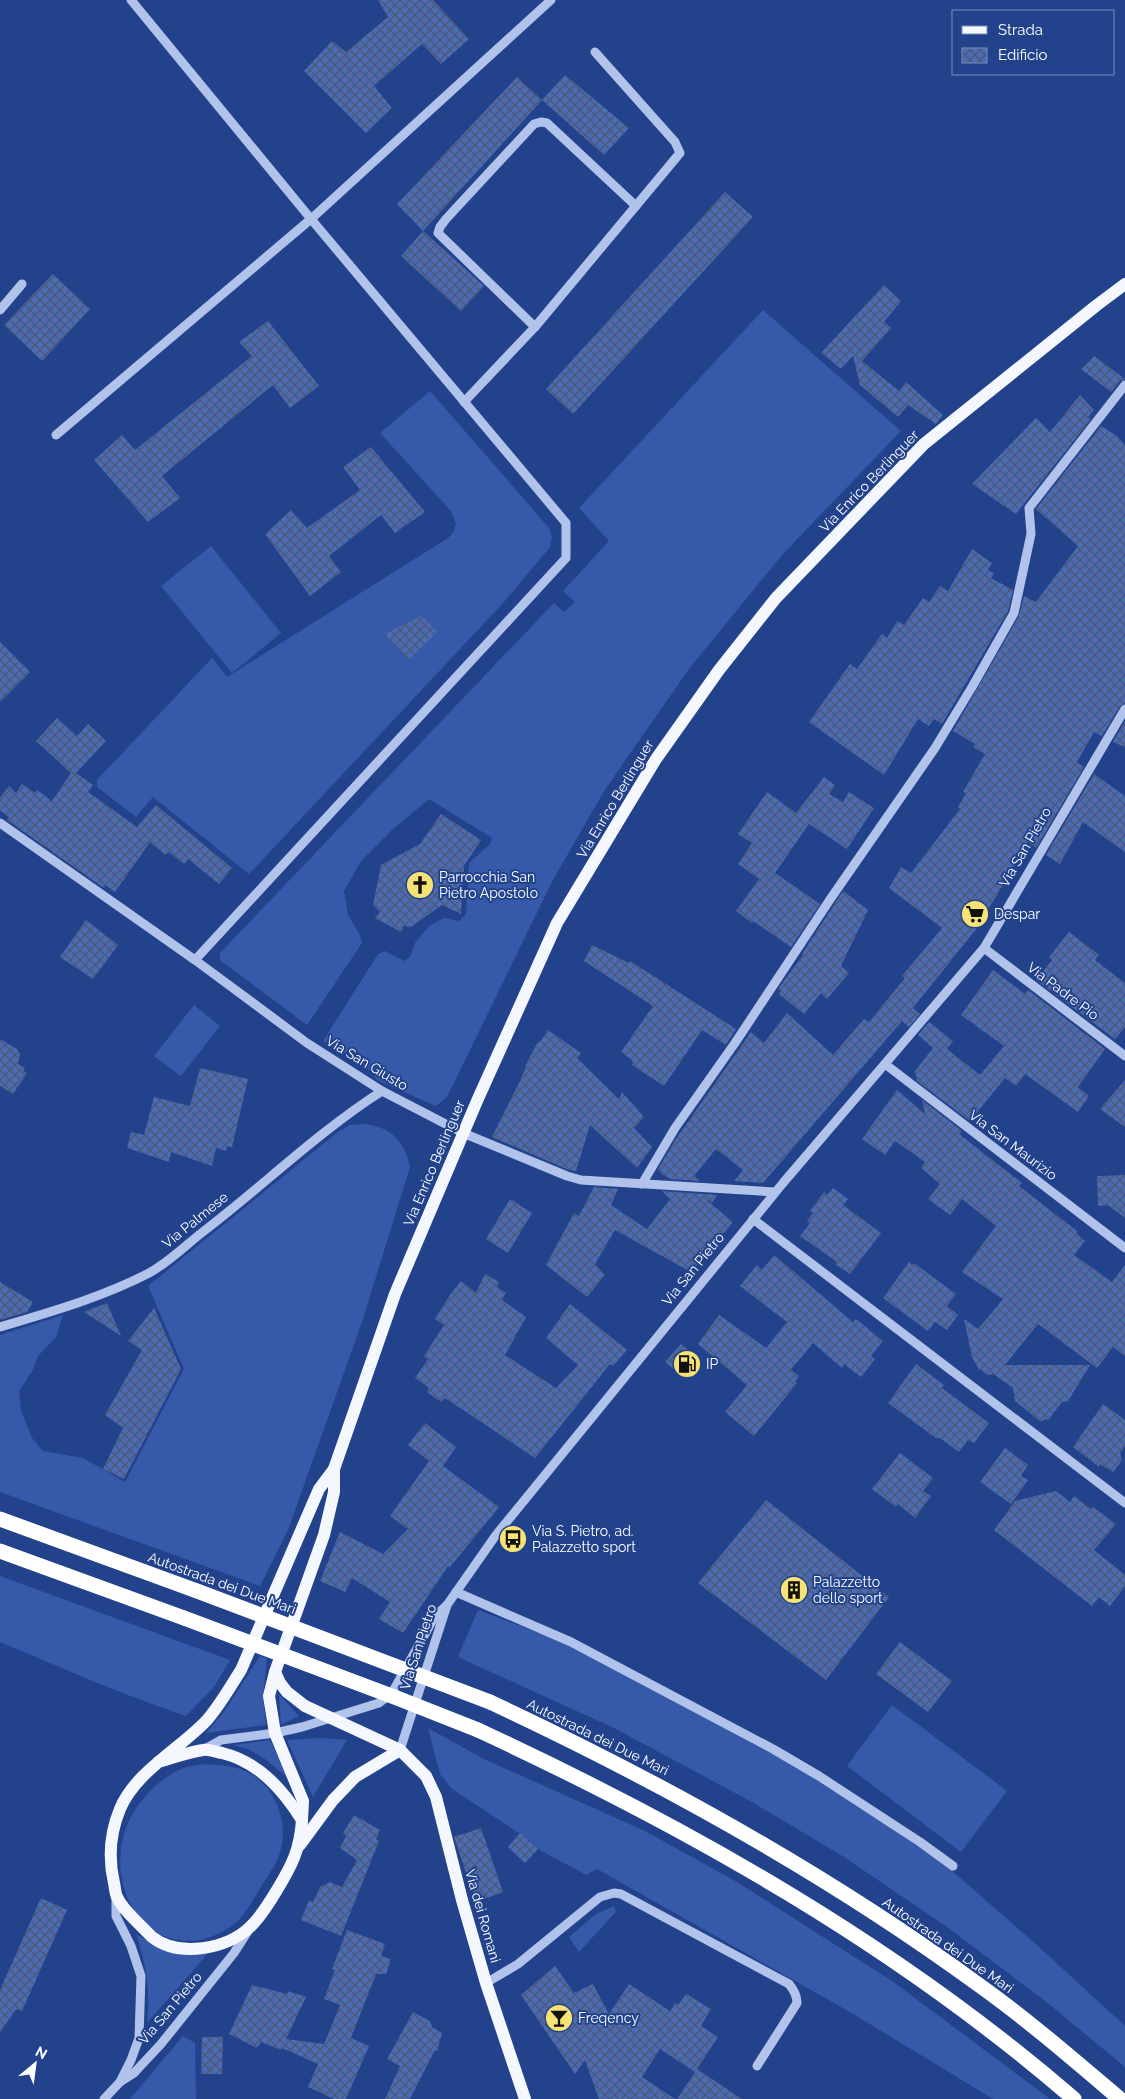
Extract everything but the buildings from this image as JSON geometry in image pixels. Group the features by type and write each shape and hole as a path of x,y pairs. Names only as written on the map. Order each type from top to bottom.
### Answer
{"highway":[{"name":"Autostrada dei Due Mari","path":"0,1520 409,1670 490,1702 570,1739 674,1793 778,1851 883,1918 980,1985 1074,2059 1120,2099"},
{"path":"0,1551 184,1618 478,1730 660,1819 762,1876 860,1937 963,2010 1074,2099"}],"main road":[{"name":"Via Enrico Berlinguer","path":"116,1897 109,1861 112,1830 121,1806 141,1779 206,1720 224,1698 241,1670 319,1489 334,1469 395,1294 463,1133 557,923 656,759 719,670 776,598 924,444 1125,284"},
{"name":"Via Enrico Berlinguer","path":"300,1846 303,1801 275,1733 269,1696 275,1672 324,1535 334,1492 334,1469"},
{"name":"Via dei Romani","path":"275,1672 280,1684 305,1706 400,1750 420,1768 431,1784 486,1983 524,2099"},
{"path":"158,1762 205,1749 226,1754 246,1762 266,1775 281,1790 302,1820"},
{"path":"116,1897 127,1912 154,1938 180,1949 205,1948 226,1943 250,1927 268,1905 291,1867 300,1846 333,1800 355,1777 400,1750"}],"street":[{"path":"131,0 311,219 566,523 566,558 195,960"},
{"path":"56,435 311,219 552,0"},
{"path":"464,402 535,326 680,153 675,142 595,52"},
{"path":"535,326 438,233 446,219 534,124 541,122 547,123 636,206"},
{"path":"0,310 22,284"},
{"path":"642,1184 675,1128 735,1044 831,898 935,748 1014,612 1031,534 1029,508 1125,385"},
{"name":"Via San Pietro","path":"400,1750 447,1605 456,1592 496,1535 775,1192 984,948 1125,709"},
{"name":"Via San Giusto","path":"0,823 195,960 307,1043 382,1090 463,1133 566,1176 581,1180 775,1192"},
{"name":"Via Padre Pio","path":"984,948 1125,1056"},
{"name":"Via San Maurizio","path":"885,1064 1125,1248"},
{"name":"Via Palmese","path":"0,1327 70,1306 151,1272 223,1216 290,1158 346,1114 382,1090"},
{"path":"753,1219 1125,1503"},
{"path":"456,1592 571,1642 773,1749 819,1776 920,1842 953,1866"},
{"path":"205,1749 221,1740 275,1733 379,1703 392,1693 435,1616 447,1605"},
{"path":"486,1983 518,1964 600,1897 614,1893 621,1894 788,1984 794,1990 797,1997 796,2003 757,2066"},
{"path":"116,1897 116,1916 131,1946 141,1976 139,2038 120,2082"},
{"name":"Via San Pietro","path":"104,2099 120,2082 134,2073 161,2044 234,1953 250,1927"}],"shaded area":[{"path":"763,310 901,431 782,555 689,669 604,791 553,880 447,1097 436,1106 377,1080 370,1071 323,1041 378,954 385,951 404,961 410,957 415,943 429,926 444,918 459,921 466,914 469,863 490,844 492,838 429,799 393,829 361,861 344,891 348,915 360,935 362,943 307,1025 220,960 220,953 554,603 564,612 575,602 563,591 609,541 579,508"},
{"path":"430,391 549,528 552,537 550,547 504,602 249,874 153,797 136,817 97,787 97,780 212,658 227,677 448,538 454,531 456,523 451,511 380,433"},
{"path":"211,546 281,633 232,673 161,586"},
{"path":"194,1005 220,1026 181,1076 154,1056"},
{"path":"364,1124 382,1128 395,1137 408,1158 410,1167 362,1322 288,1530 260,1586 0,1492 0,1335 63,1315 56,1337 38,1356 33,1370 19,1391 21,1411 32,1438 43,1451 83,1458 125,1482 184,1369 148,1286 338,1132 350,1125"},
{"path":"0,1576 230,1660 214,1687 186,1716 162,1708 0,1642"},
{"path":"478,1610 544,1635 605,1663 828,1785 892,1828 950,1869 1125,2026 1125,2067 1049,2004 947,1927 844,1857 752,1802 614,1728 458,1657"},
{"path":"260,1656 267,1658 263,1698 266,1725 206,1733 224,1712"},
{"path":"279,1694 299,1716 281,1725"},
{"path":"892,1705 1007,1791 961,1852 847,1766"},
{"path":"428,1728 484,1759 645,1831 737,1882 892,1981 1050,2099 993,2099 855,2015 597,1869 586,1875 538,1849 519,1833 452,1789 440,1774"},
{"path":"321,1738 347,1740 313,1797 287,1740"},
{"path":"270,1740 288,1778 265,1759 248,1749 233,1745"},
{"path":"204,1764 240,1769 256,1777 265,1786 273,1797 282,1821 282,1846 274,1865 249,1907 238,1921 225,1930 204,1939 182,1941 160,1934 140,1919 127,1895 123,1882 120,1854 122,1841 130,1819 147,1794 162,1780 179,1770"},
{"path":"614,1906 616,1912 579,1952 569,1937 596,1914"},
{"path":"136,1934 158,1947 210,1951 147,2023 147,1978"},
{"path":"183,2036 195,2043 196,2099 130,2099"}],"place":[{"name":"Parrocchia San Pietro Apostolo","path":"420,885"},
{"name":"Despar","path":"975,914"},
{"name":"IP","path":"687,1364"},
{"name":"Via S. Pietro, ad. Palazzetto sport","path":"513,1539"},
{"name":"Palazzetto dello sport","path":"794,1590"},
{"name":"Freqency","path":"559,2018"}]}
